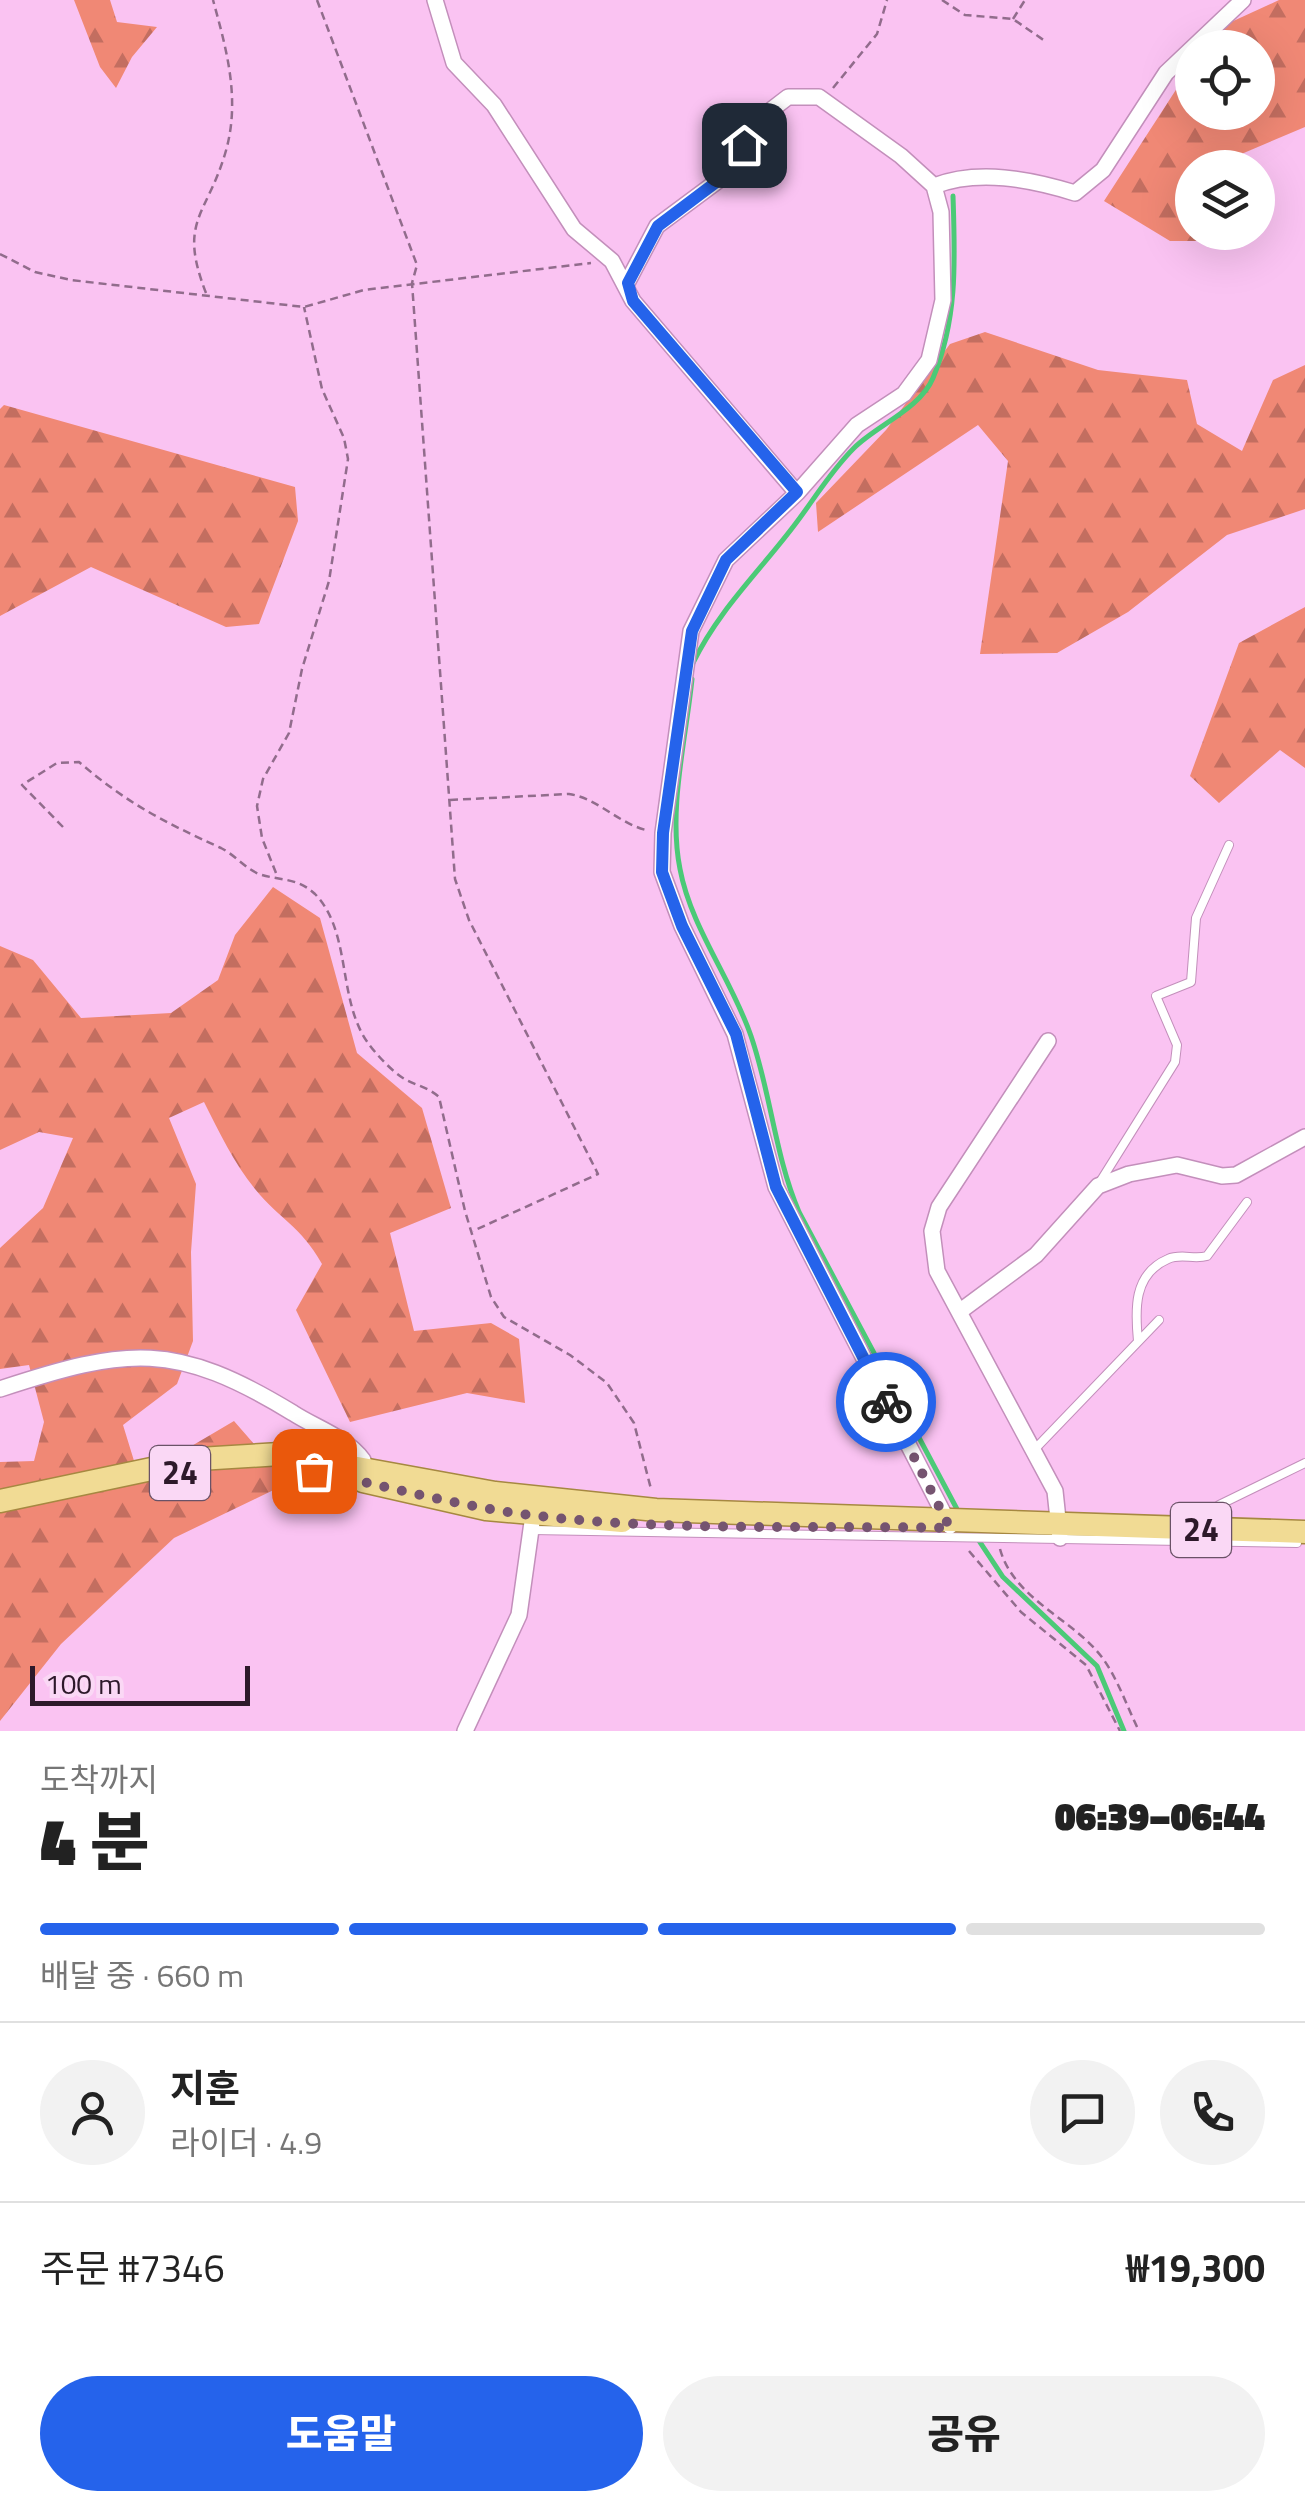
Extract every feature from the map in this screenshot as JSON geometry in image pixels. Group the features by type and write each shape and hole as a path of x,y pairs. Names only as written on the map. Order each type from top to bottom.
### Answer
{"main road":[{"name":"24","path":"0,1502 218,1457 290,1455 440,1501 533,1515 659,1523 966,1526"},
{"name":"24","path":"0,1511 233,1466 364,1475"},
{"name":"24","path":"533,1515 656,1510 966,1526 1305,1532"}],"street":[{"path":"435,0 454,63 494,106 574,229 612,261 628,283 633,301 797,492"},
{"path":"934,186 963,175 1046,184 1074,194 1102,170 1166,72 1242,0"},
{"path":"628,283 658,226 723,177 766,114 788,96 819,98 902,156 934,186 941,212 944,300 929,360 904,394 857,426 797,492 726,560 692,631 663,833 662,872 682,926 736,1034 776,1187 966,1526"},
{"path":"1048,1041 939,1207 932,1254 1058,1498 1060,1529"},
{"path":"959,1312 1036,1255 1098,1186 1129,1174 1177,1165 1222,1176 1236,1175 1305,1137"},
{"path":"0,1389 116,1356 176,1359 235,1378 340,1439 356,1450 364,1475"},
{"path":"465,1731 520,1615 533,1515"}],"lane":[{"path":"1098,1186 1113,1155 1175,1062 1177,1045 1156,996 1191,982 1196,918 1229,845"},
{"path":"1138,1341 1134,1306 1148,1276 1166,1259 1207,1256 1247,1202"},
{"path":"1034,1450 1159,1320"},
{"path":"1195,1530 1219,1505 1305,1463"},
{"path":"1060,1529 1305,1543"}],"path":[{"path":"206,295 194,264 192,239 198,211 226,152 234,77 214,0"},
{"path":"317,0 417,265 412,284 454,879 469,920 598,1174 473,1231"},
{"path":"819,98 842,82 877,34 887,0"},
{"path":"942,0 965,15 1012,19 1045,41"},
{"path":"1012,19 1024,0"},
{"path":"0,254 36,272 72,280 304,307 364,290 612,261"},
{"path":"277,874 262,838 257,806 263,780 290,733 302,669 329,581 348,459 344,438 322,389 304,307"},
{"path":"63,827 22,785 57,763 79,762 128,800 190,838 222,849 260,874 277,874 315,895 332,919 347,988 366,1042 401,1077 430,1089 439,1098 491,1297 504,1317 570,1355 607,1383 634,1422 656,1510"},
{"path":"450,800 580,795 630,826 663,833"},
{"path":"966,1526 1021,1612 1086,1666 1120,1731"},
{"path":"966,1526 1003,1560 1038,1604 1103,1660 1139,1731"}],"green space":[{"path":"74,0 110,0 117,22 157,27 132,57 116,88 100,67"},
{"path":"1279,0 1305,0 1305,127 1251,150 1175,150 1175,241 1170,241 1104,201 1175,91 1175,130 1275,130 1275,30 1218,28"},
{"path":"985,332 1098,370 1187,380 1197,424 1242,451 1273,380 1305,365 1305,509 1227,535 1128,612 1057,653 980,654 1008,461 978,425 818,532 816,503 886,430 950,344"},
{"path":"4,405 295,487 298,521 259,624 226,627 91,567 0,616 0,409"},
{"path":"1305,607 1305,768 1280,750 1219,803 1190,776 1239,643"},
{"path":"273,887 320,918 357,1053 422,1108 451,1208 390,1233 414,1331 491,1323 519,1339 525,1403 467,1393 350,1422 296,1310 322,1264 306,1240 247,1179 204,1102 169,1118 196,1184 191,1252 193,1341 177,1384 123,1425 139,1477 234,1421 288,1483 174,1538 61,1644 0,1721 0,1462 34,1461 44,1422 29,1365 0,1369 0,1248 43,1208 73,1138 39,1132 0,1150 0,946 33,960 81,1018 171,1013 218,980 235,935"}],"waterway":[{"path":"693,663 726,609 837,467 863,440 927,389 941,356 951,311 953,196"},
{"path":"692,679 676,822 685,891 751,1036 784,1169 799,1212 958,1511"},
{"path":"976,1536 1003,1577 1097,1666 1124,1731"}],"way so far":[{"path":"314,1471 440,1501 533,1516 659,1523 950,1528 886,1402"}],"route":[{"path":"744,145 723,177 658,226 628,283 633,301 797,492 726,560 692,631 663,833 662,872 682,926 736,1034 776,1187 886,1402"}]}
